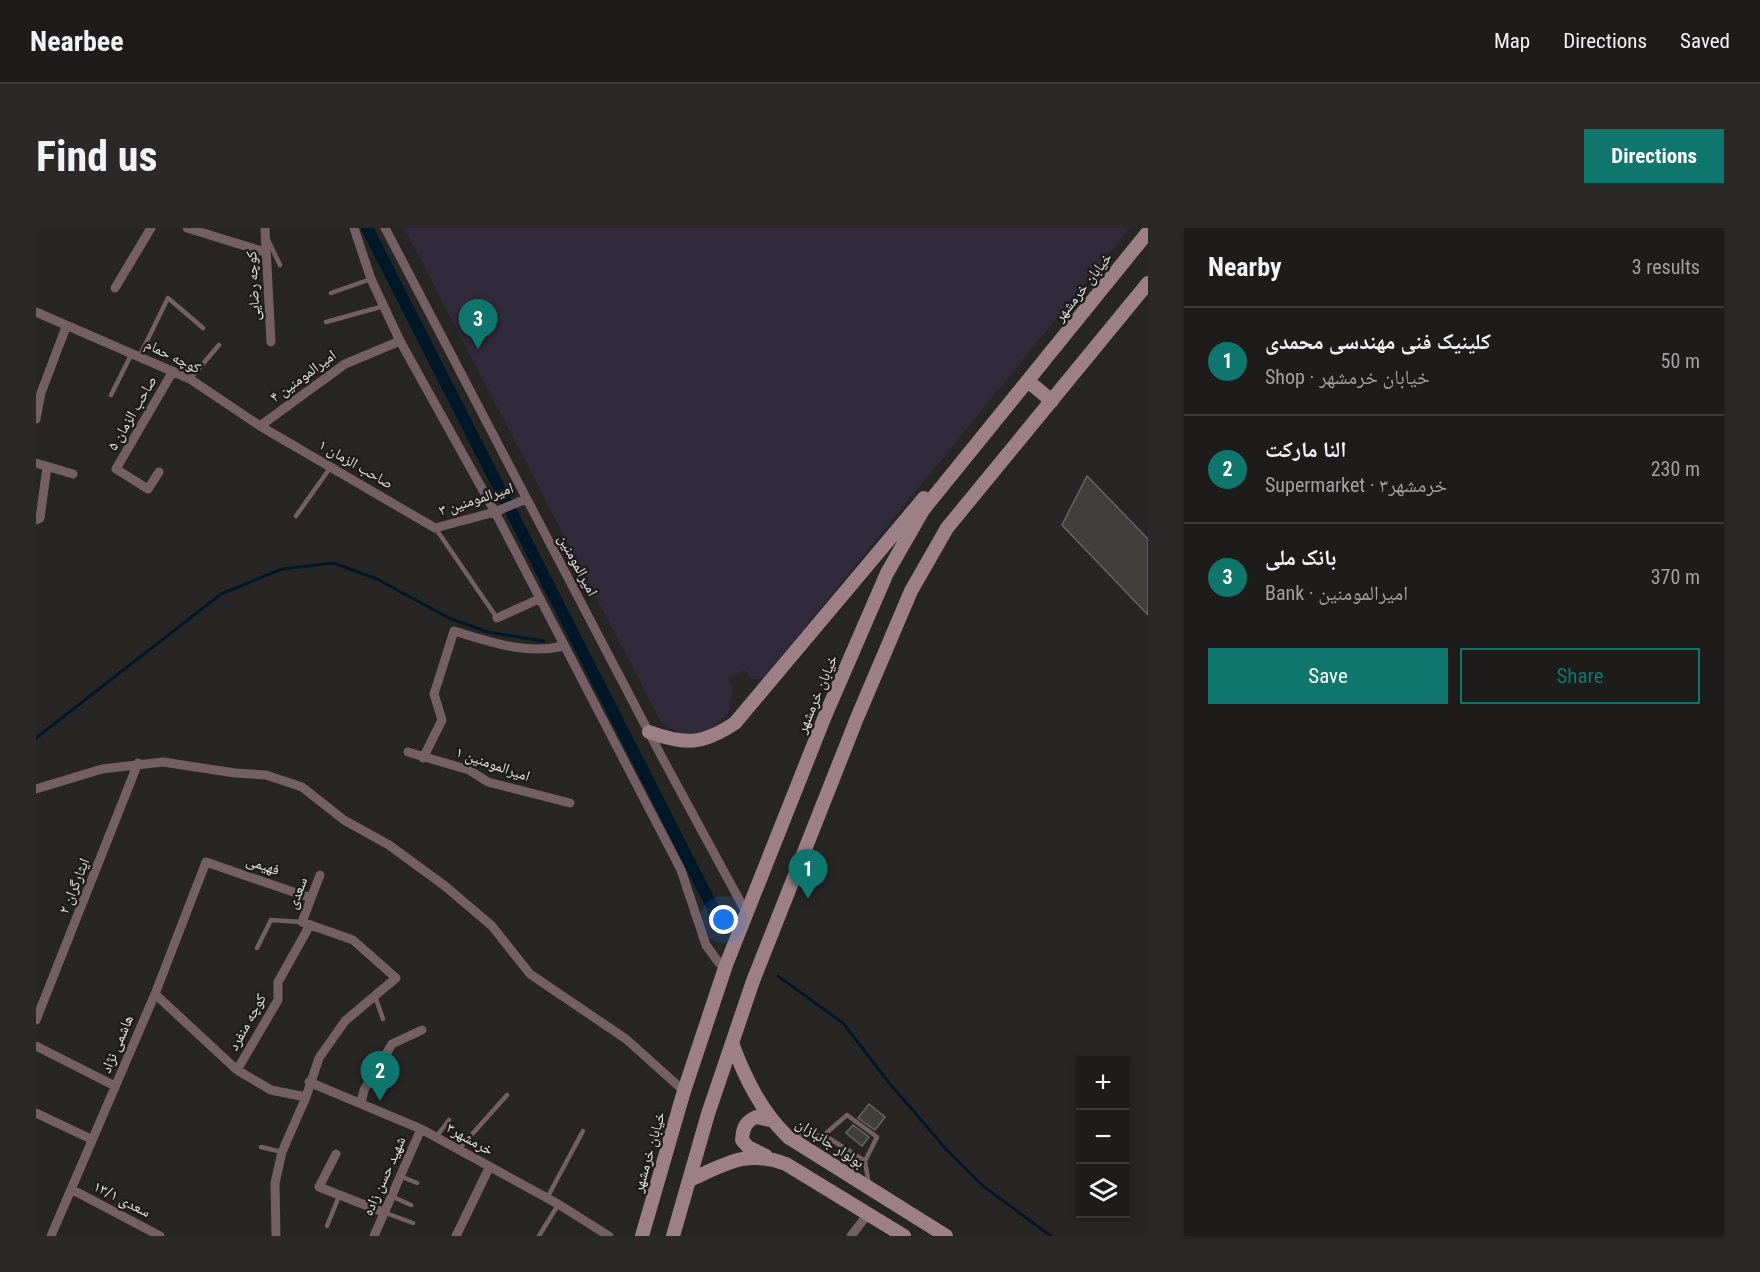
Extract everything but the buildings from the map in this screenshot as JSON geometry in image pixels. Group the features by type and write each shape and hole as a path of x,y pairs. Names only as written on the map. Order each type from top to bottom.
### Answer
{"main road":[{"name":"خیابان خرمشهر","path":"642,1236 684,1091 726,965 825,716 887,573 923,510 1029,382 1148,232"},
{"path":"673,1236 753,981 853,729 911,591 947,528 1148,283"},
{"path":"1029,382 1052,401"},
{"path":"649,732 672,740 692,742 714,738 735,723 915,508 961,464"},
{"name":"بولوار جانبازان","path":"732,1043 741,1066 770,1120 788,1137 946,1236"},
{"path":"770,1120 756,1117 748,1121 743,1130 742,1140 748,1147 786,1164 904,1236"},
{"path":"690,1180 737,1159 767,1156"}],"street":[{"path":"115,288 151,228"},
{"path":"187,228 265,252"},
{"path":"354,228 371,279 400,341 495,512 681,870 706,945 719,963 726,965"},
{"name":"امیرالمومنین","path":"385,228 747,914"},
{"name":"کوچه رضایی","path":"266,231 265,252 271,342"},
{"path":"36,312 66,327 41,393 36,419"},
{"name":"کوچه حمام","path":"66,327 173,371 260,426"},
{"name":"امیرالمومنین ۴","path":"260,426 345,364 400,341"},
{"name":"صاحب الزمان ۵","path":"159,472 148,489 116,469 173,371"},
{"name":"صاحب الزمان ۱","path":"260,426 435,528"},
{"path":"36,464 73,474"},
{"path":"36,520 40,518 47,467"},
{"name":"امیرالمومنین ۳","path":"435,528 495,512 526,499"},
{"path":"497,618 539,599"},
{"path":"423,759 442,720 434,694 454,631 502,646 535,651 564,646"},
{"name":"امیرالمومنین ۱","path":"408,752 423,759 469,770 489,782 570,803"},
{"path":"36,789 102,769 138,763 163,762 235,773 266,775 302,788 344,820 389,845 445,886 492,926 536,980 626,1039 684,1091"},
{"name":"ایثارگران ۲","path":"36,1020 138,763"},
{"name":"فهیمی","path":"206,862 311,898"},
{"name":"هاشمی نژاد","path":"51,1236 155,994 206,862"},
{"name":"سعدی","path":"306,924 311,898 320,875"},
{"path":"276,1236 275,1183 282,1152 306,1097 309,1082 319,1058 345,1021 396,978 353,940 306,924"},
{"name":"کوچه منفرد","path":"237,1070 278,1000 278,982 306,924"},
{"path":"155,994 237,1070 271,1090 306,1097"},
{"path":"361,1103 364,1090 392,1044 422,1030"},
{"path":"36,1046 115,1086"},
{"name":"خرمشهر۳","path":"309,1082 436,1137 558,1204 605,1235"},
{"path":"36,1113 91,1139"},
{"name":"شهید حسن زاده","path":"374,1236 422,1130"},
{"path":"336,1154 320,1187 384,1212"},
{"path":"456,1236 489,1168"},
{"name":"سعدی ۱۳/۱","path":"70,1189 148,1233 160,1236"},
{"path":"851,1236 868,1214"}],"lane":[{"path":"266,231 280,265"},
{"path":"331,293 371,279"},
{"path":"111,395 168,298 203,328"},
{"path":"326,322 384,306"},
{"path":"190,380 219,345"},
{"path":"296,516 331,466"},
{"path":"435,528 497,618"},
{"path":"257,948 271,920 306,924"},
{"path":"375,996 383,1018"},
{"path":"459,1150 507,1095"},
{"path":"824,1135 847,1115 877,1137 865,1161 869,1188"},
{"path":"436,1137 449,1120"},
{"path":"547,1198 583,1131"},
{"path":"788,1137 824,1135 865,1161"},
{"path":"261,1147 282,1152"},
{"path":"400,1176 417,1183"},
{"path":"327,1226 339,1196"},
{"path":"391,1196 411,1205"},
{"path":"539,1236 558,1204"},
{"path":"384,1212 413,1224"}],"shaded area":[{"path":"404,228 1130,228 763,679 751,679 745,670 728,679 733,688 728,714 708,732 682,734 662,724"}],"waterway":[{"path":"367,228 722,926"},
{"path":"36,738 221,594 282,569 334,563 377,579 449,618 488,632 544,641"},
{"path":"778,976 843,1023 890,1084 947,1150 983,1186 1051,1236"}],"place":[{"name":"بانک ملی","path":"478,349"},
{"name":"کلینیک فنی مهندسی محمدی","path":"808,899"},
{"name":"النا مارکت","path":"380,1101"}]}
